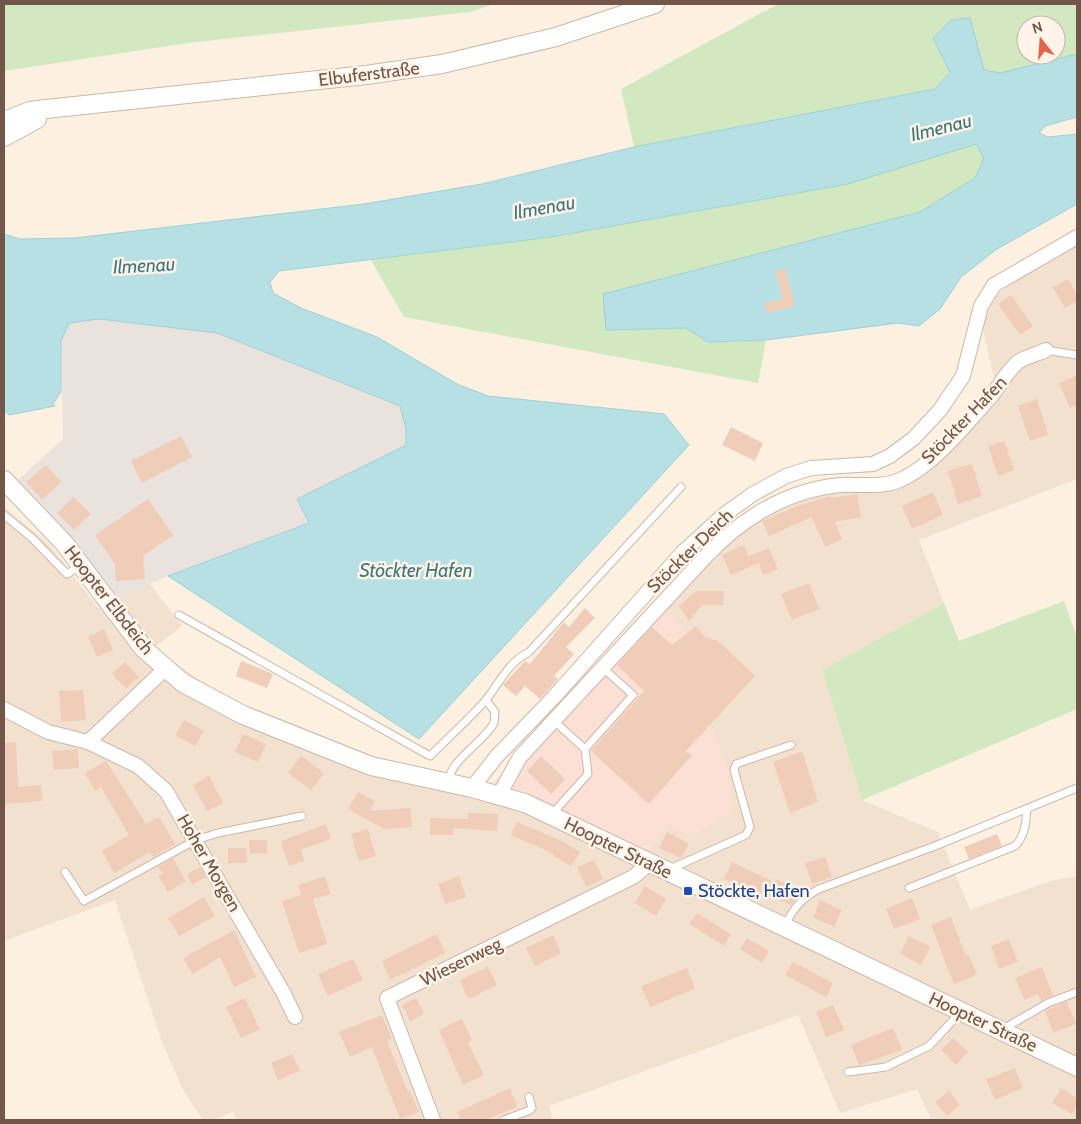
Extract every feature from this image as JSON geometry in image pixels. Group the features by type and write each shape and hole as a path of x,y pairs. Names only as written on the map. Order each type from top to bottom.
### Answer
{"street":[{"name":"Elbuferstraße","path":"4,122 30,111 366,76 442,64 556,37 655,4"},
{"name":"Elbuferstraße","path":"4,137 48,114 75,107"},
{"name":"Stöckter Deich","path":"472,788 497,756 554,697 682,553 725,514 760,490 792,473 811,468 873,464 890,456 914,438 940,410 963,376 981,306 994,285 1077,237"},
{"name":"Stöckter Hafen","path":"499,794 520,757 708,554 737,526 766,508 800,493 841,485 884,484 900,480 936,453 971,418 1018,363 1046,350"},
{"name":"Hoopter Elbdeich","path":"4,480 58,536 82,565 134,636 165,669 183,683 225,706"},
{"path":"88,742 165,669"},
{"name":"Hoopter Straße","path":"225,706 370,766 499,794 551,815 657,868 1077,1067"},
{"name":"Hoher Morgen","path":"4,708 48,732 88,742 138,766 166,791 284,994 295,1017"},
{"name":"Wiesenweg","path":"433,1120 387,998 633,877 657,868"}],"lane":[{"path":"1046,350 1077,355"},
{"path":"179,615 430,756 486,700 499,680 520,656 528,652 681,487"},
{"path":"4,515 32,538 67,574 82,565"},
{"path":"585,748 633,695 603,668"},
{"path":"447,783 449,774 494,723 495,712 486,700"},
{"path":"551,815 588,774 585,748 554,721"},
{"path":"657,868 746,835 750,827 734,770 736,764 791,745"},
{"path":"784,928 790,913 804,897 819,889 1077,788"},
{"path":"910,888 1015,846 1019,842 1026,826 1027,809"},
{"path":"65,872 84,902 196,840 218,833 302,816"},
{"path":"1000,1030 1048,1002 1077,992"},
{"path":"848,1072 886,1067 929,1046 962,1012"},
{"path":"504,1120 530,1110 532,1108 529,1098"}],"shaded area":[{"path":"1077,244 1077,479 919,540 944,603 822,670 862,800 938,832 970,910 1050,881 1077,876 1077,1120 931,1120 917,1089 840,1113 798,1015 549,1106 553,1120 237,1120 233,1112 213,1120 203,1120 183,1090 162,1042 115,900 4,941 4,507 49,544 98,608 150,584 182,626 155,647 183,669 231,701 389,762 493,783 646,855 668,826 726,764 709,725 708,642 686,635 660,600 758,509 900,476 942,443 995,383 982,325 995,297 1019,277"},
{"path":"99,319 217,333 400,406 406,429 406,445 297,499 309,523 168,576 115,600 69,535 18,480 63,439 61,341 69,322"},
{"path":"660,600 686,635 696,626 708,641 712,639 718,641 755,676 709,725 726,764 734,811 690,836 668,826 646,855 493,783"}],"green space":[{"path":"4,4 495,4 470,12 188,43 4,71"},
{"path":"778,4 1077,4 1077,54 1066,57 1066,15 1016,15 1016,65 1032,65 1000,73 983,70 970,19 933,38 950,72 935,89 634,147 621,89"},
{"path":"976,144 984,158 975,178 920,212 603,294 606,330 687,328 708,342 766,340 758,383 404,317 371,260 551,237 848,184"},
{"path":"1064,601 1077,638 1077,709 862,800 822,670 944,603 959,641"}],"water":[{"name":"Ilmenau","path":"970,18 984,70 1000,73 1032,65 1066,65 1066,57 1077,54 1077,117 1045,126 1039,133 1048,137 1077,134 1077,204 997,249 961,277 940,309 919,326 898,323 766,340 708,342 686,328 606,330 603,294 920,212 975,178 984,158 976,144 848,184 551,237 279,271 270,282 273,293 301,308 377,337 457,384 488,396 664,414 689,445 419,739 168,576 309,523 297,499 406,445 406,429 400,406 217,333 99,319 69,323 61,341 61,392 53,404 55,406 9,415 4,411 4,234 20,239 75,238 364,204 482,184 634,147 935,89 950,72 933,38 951,20"}],"building":[{"path":"785,269 795,306 767,313 764,303 783,299 775,271"},
{"path":"1068,279 1077,295 1077,301 1065,308 1053,287"},
{"path":"1011,295 1033,326 1020,335 998,304"},
{"path":"1077,375 1077,405 1070,408 1059,383"},
{"path":"1037,399 1048,435 1030,441 1018,406"},
{"path":"731,427 763,443 755,461 722,445"},
{"path":"181,436 192,457 142,483 131,461"},
{"path":"1004,441 1014,470 998,476 988,446"},
{"path":"972,464 982,496 958,504 948,471"},
{"path":"46,465 61,482 42,500 26,482"},
{"path":"933,492 943,515 912,529 902,506"},
{"path":"857,494 861,517 835,522 842,539 825,547 812,517 769,536 762,521 797,506 831,496 831,498"},
{"path":"74,497 91,514 74,530 57,513"},
{"path":"148,499 173,535 143,556 145,579 116,581 115,564 95,535"},
{"path":"744,545 748,556 769,548 778,569 763,575 759,563 731,575 722,555"},
{"path":"809,583 819,609 792,620 781,594"},
{"path":"696,591 724,591 723,605 702,605 689,621 679,606"},
{"path":"585,608 595,618 566,647 574,654 554,676 558,679 540,699 525,686 516,696 503,685 525,661 530,664 564,622 569,627"},
{"path":"696,626 705,637 718,641 755,676 685,752 693,754 649,804 591,751 644,691 617,665 652,627 672,645"},
{"path":"104,629 113,650 97,657 88,637"},
{"path":"241,661 273,674 267,688 236,676"},
{"path":"125,662 139,677 126,689 112,674"},
{"path":"83,690 86,720 61,722 59,691"},
{"path":"184,720 204,731 195,746 175,735"},
{"path":"243,734 266,744 258,762 235,752"},
{"path":"16,742 18,787 41,785 42,801 4,804 4,743"},
{"path":"78,749 79,768 54,770 52,751"},
{"path":"802,751 818,802 790,813 773,762"},
{"path":"301,756 324,773 311,790 288,773"},
{"path":"541,756 565,779 551,794 527,771"},
{"path":"106,761 146,824 159,817 175,844 153,857 150,852 114,873 102,851 129,835 101,787 95,791 85,773"},
{"path":"209,776 223,803 207,811 193,785"},
{"path":"358,792 375,801 370,811 410,808 412,827 384,829 348,809"},
{"path":"468,813 498,814 497,831 453,828 453,835 430,835 430,818 468,819"},
{"path":"517,822 562,841 580,852 571,866 553,856 554,854 511,835"},
{"path":"326,824 331,839 301,850 304,861 289,866 281,841"},
{"path":"368,829 376,856 359,861 351,834"},
{"path":"667,832 689,844 681,858 659,848"},
{"path":"997,834 1002,846 969,859 964,847"},
{"path":"249,840 267,840 267,853 250,854"},
{"path":"228,848 246,848 247,863 228,863"},
{"path":"825,857 832,877 812,884 805,863"},
{"path":"173,858 186,881 168,892 158,876 163,874 158,867"},
{"path":"594,860 603,879 586,887 577,867"},
{"path":"732,862 774,882 775,879 798,889 794,901 791,905 750,888 749,891 724,879"},
{"path":"200,867 206,877 192,885 187,874"},
{"path":"325,876 331,894 313,899 327,944 299,953 282,901 301,895 298,885"},
{"path":"459,876 466,897 445,904 438,884"},
{"path":"645,886 666,899 656,916 635,903"},
{"path":"204,897 215,916 179,936 168,918"},
{"path":"912,898 920,919 894,929 886,909"},
{"path":"820,900 842,910 834,927 813,917"},
{"path":"697,913 731,934 724,946 689,924"},
{"path":"951,917 966,956 969,955 977,975 954,984 931,925"},
{"path":"234,930 256,977 234,987 220,957 193,974 183,958"},
{"path":"437,934 445,953 390,980 382,961"},
{"path":"553,935 561,953 535,966 526,948"},
{"path":"909,936 930,947 921,965 900,954"},
{"path":"747,938 769,951 762,963 740,949"},
{"path":"1009,939 1018,962 999,969 991,946"},
{"path":"353,959 363,980 328,996 318,974"},
{"path":"793,962 833,983 826,997 785,975"},
{"path":"488,967 497,985 468,999 460,980"},
{"path":"1042,967 1053,995 1041,1001 1038,994 1024,1000 1015,978"},
{"path":"687,968 695,989 650,1007 641,986"},
{"path":"245,998 260,1029 241,1038 226,1007"},
{"path":"416,998 424,1014 410,1021 402,1005"},
{"path":"1067,1001 1076,1024 1053,1033 1045,1011"},
{"path":"833,1005 844,1030 826,1037 816,1012"},
{"path":"382,1015 392,1039 387,1041 408,1092 410,1091 419,1112 400,1119 372,1047 350,1057 339,1032"},
{"path":"462,1019 472,1040 468,1043 484,1075 463,1085 439,1030"},
{"path":"893,1028 902,1050 859,1065 851,1045"},
{"path":"953,1038 968,1052 956,1065 941,1050"},
{"path":"292,1054 300,1071 278,1080 271,1063"},
{"path":"1015,1068 1023,1088 995,1100 986,1079"},
{"path":"510,1088 517,1107 485,1120 461,1120 457,1112"},
{"path":"1061,1088 1077,1098 1077,1105 1072,1114 1052,1103"},
{"path":"949,1091 960,1105 947,1116 935,1102"}],"place":[{"name":"Stöckte, Hafen","path":"688,891"}]}
